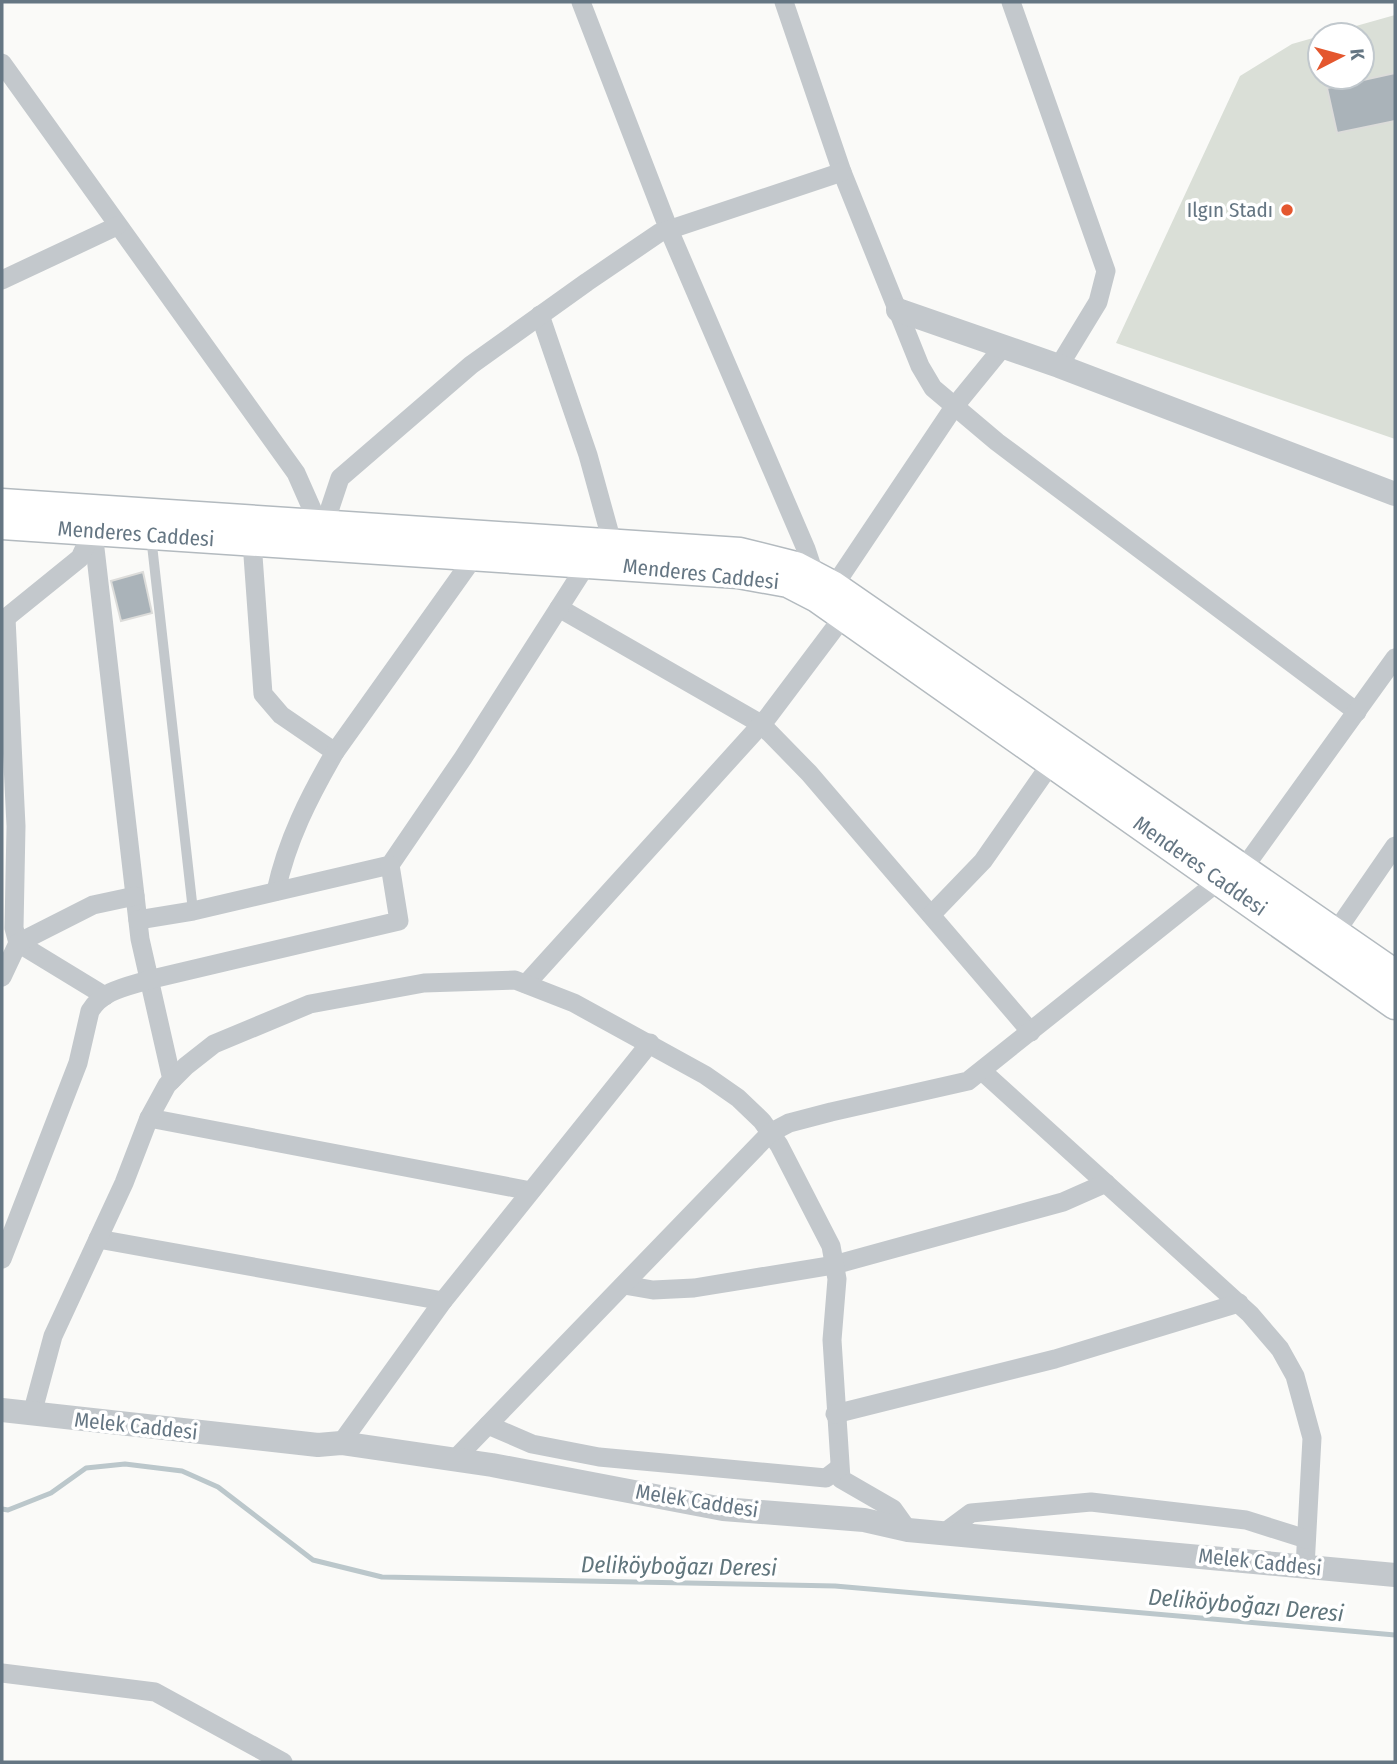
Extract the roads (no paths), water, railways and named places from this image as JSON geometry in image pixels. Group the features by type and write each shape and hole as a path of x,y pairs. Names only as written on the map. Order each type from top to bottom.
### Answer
{"main road":[{"name":"Menderes Caddesi","path":"2,503 612,542 740,552 777,559 825,581 1231,874 1395,1005"},
{"name":"Menderes Caddesi","path":"2,525 769,578 804,590 1052,762 1231,874 1335,933 1395,974"}],"street":[{"path":"581,2 669,230 806,549 825,581 954,407 1003,347"},
{"path":"784,2 842,172 933,388 954,407 1357,712"},
{"path":"1011,2 1106,271 1098,302 1059,366"},
{"path":"2,63 296,473 322,525"},
{"path":"322,525 340,478 471,365 659,233 842,172"},
{"path":"2,280 117,226"},
{"path":"898,310 1059,366 1395,494"},
{"path":"540,316 588,455 612,542"},
{"path":"93,531 80,558 4,620 16,826 14,928 18,943 105,996"},
{"path":"93,531 138,920 148,980 172,1080"},
{"path":"252,542 263,694 281,715 335,752"},
{"path":"276,891 283,858 306,802 335,752 474,557"},
{"path":"138,920 193,911 390,865 463,758 587,564"},
{"path":"559,608 761,724 809,773 1031,1032"},
{"path":"526,984 761,724 843,617"},
{"path":"455,1460 770,1133 821,1115 968,1081 1231,874 1357,712 1395,658"},
{"path":"931,915 983,861 1052,762"},
{"path":"1335,933 1395,846"},
{"path":"2,1259 78,1063 90,1011 105,996 148,980 399,921 390,865"},
{"path":"2,976 18,943 93,905 135,896"},
{"path":"32,1414 52,1336 98,1238 149,1118 172,1080 214,1044 310,1004 424,983 515,980 573,1003 650,1042 738,1098 770,1133 831,1246 837,1279 832,1340 841,1479 893,1509 908,1530"},
{"path":"341,1443 443,1301 650,1042"},
{"path":"982,1071 1239,1303 1280,1349 1295,1376 1312,1438 1305,1567"},
{"path":"149,1118 531,1191"},
{"path":"624,1284 653,1290 694,1288 834,1265 1063,1202 1106,1183"},
{"path":"98,1238 443,1301"},
{"path":"835,1414 1055,1359 1239,1303"},
{"name":"Melek Caddesi","path":"2,1410 318,1445 341,1443 455,1460 723,1509 864,1520 908,1530 1395,1575"},
{"path":"488,1425 532,1444 599,1457 825,1478 839,1468"},
{"path":"944,1533 971,1513 1091,1502 1246,1520 1306,1539"},
{"path":"4,1679 155,1692 284,1762"}],"lane":[{"path":"151,535 193,911"}],"waterway":[{"name":"Deliköyboğazı Deresi","path":"2,1509 8,1510 51,1493 86,1468 125,1464 182,1471 218,1487 313,1560 382,1577 835,1586 1395,1635"}],"place":[{"name":"Ilgın Stadı","path":"1287,210"}]}
